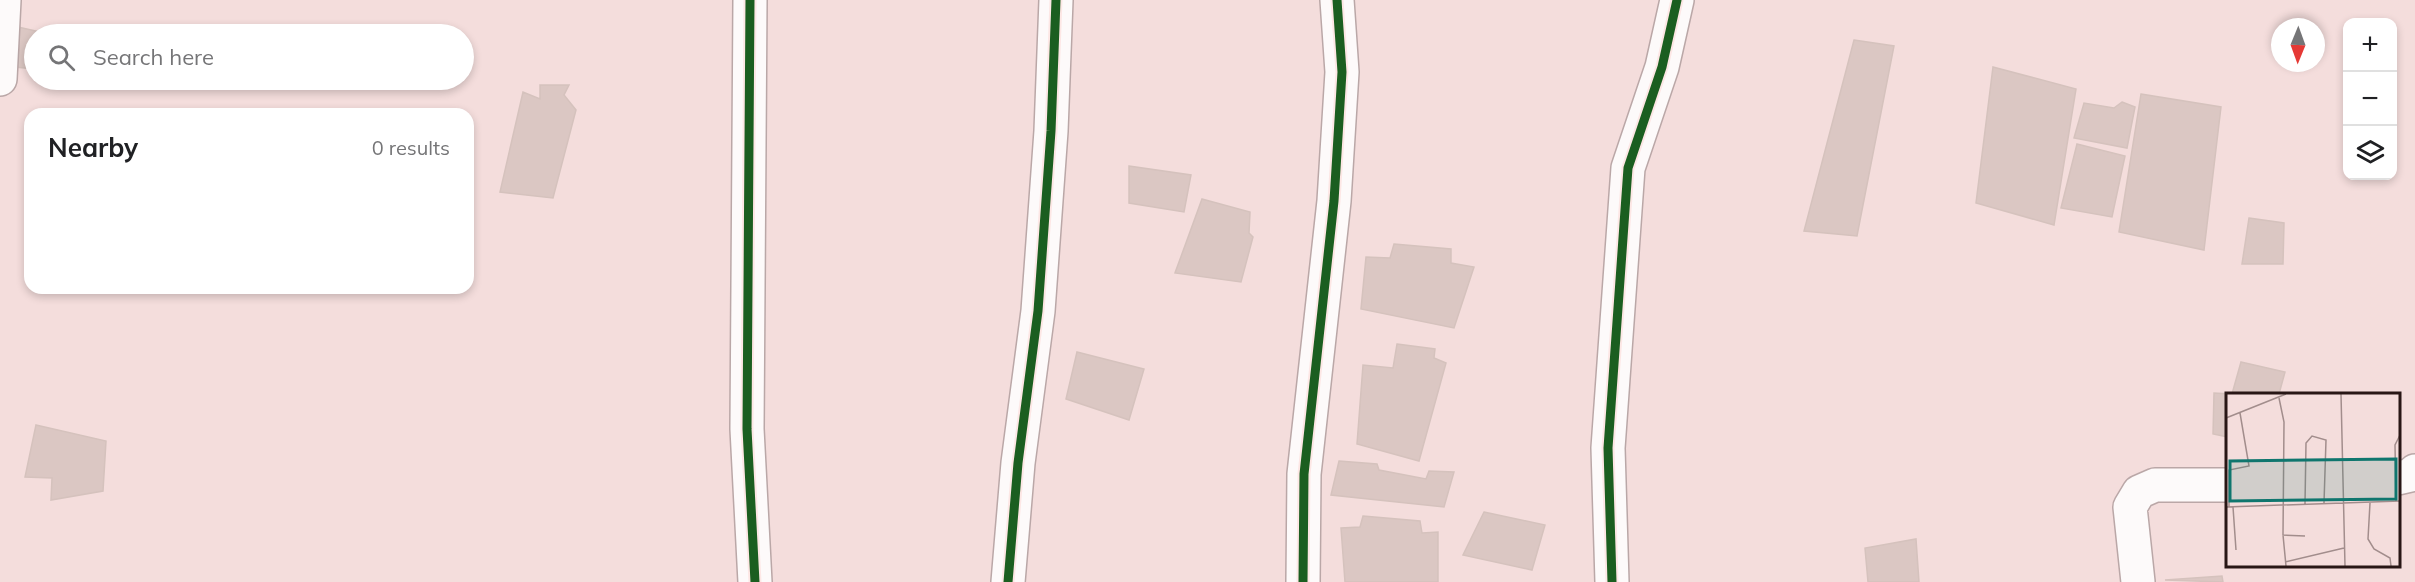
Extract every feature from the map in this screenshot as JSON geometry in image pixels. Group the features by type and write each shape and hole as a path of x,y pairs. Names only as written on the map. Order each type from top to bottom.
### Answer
{"street":[{"path":"0,79 4,0"},
{"path":"750,0 747,429 755,582"},
{"path":"1008,582 1018,463 1038,310 1051,131 1056,0"},
{"path":"1303,582 1304,474 1334,201 1342,72 1337,0"},
{"path":"1612,582 1608,448 1628,168 1662,67 1677,0"},
{"path":"2400,478 2411,475 2415,471"},
{"path":"2138,582 2130,507 2139,492 2155,485 2226,485"}],"building":[{"path":"18,27 24,28 24,68 15,67"},
{"path":"1854,40 1894,46 1857,236 1804,231"},
{"path":"1993,67 2076,89 2054,225 1976,203"},
{"path":"540,85 569,85 564,95 576,110 553,198 500,192 523,92 540,99"},
{"path":"2141,94 2221,107 2204,250 2119,232"},
{"path":"2122,102 2135,107 2127,148 2074,138 2084,103 2114,108"},
{"path":"2077,144 2125,156 2112,217 2061,208"},
{"path":"1129,166 1191,175 1184,212 1129,203"},
{"path":"1202,199 1250,212 1249,233 1253,237 1241,282 1175,273"},
{"path":"2249,218 2284,223 2283,264 2242,264"},
{"path":"1394,244 1451,249 1451,263 1474,267 1454,328 1361,309 1366,257 1390,258"},
{"path":"1397,344 1435,349 1434,358 1446,363 1419,461 1357,444 1363,365 1393,368"},
{"path":"1077,352 1144,369 1129,420 1066,399"},
{"path":"2241,362 2285,372 2279,393 2232,393"},
{"path":"2214,393 2226,394 2226,437 2213,434"},
{"path":"36,425 106,441 103,491 51,500 52,478 25,477"},
{"path":"1339,461 1377,464 1379,470 1426,479 1429,471 1454,472 1444,507 1331,495"},
{"path":"1484,512 1545,525 1532,570 1463,555"},
{"path":"1363,516 1420,521 1422,533 1438,532 1438,582 1345,582 1341,528 1360,527"},
{"path":"1916,539 1919,582 1868,582 1865,548"},
{"path":"2222,576 2223,582 2165,580"}],"cycle path":[{"path":"750,0 747,429 755,582"},
{"path":"1008,582 1018,463 1038,311 1051,131 1056,0"},
{"path":"1303,582 1304,474 1334,201 1342,72 1337,0"},
{"path":"1612,582 1608,448 1628,168 1662,67 1677,0"}]}
